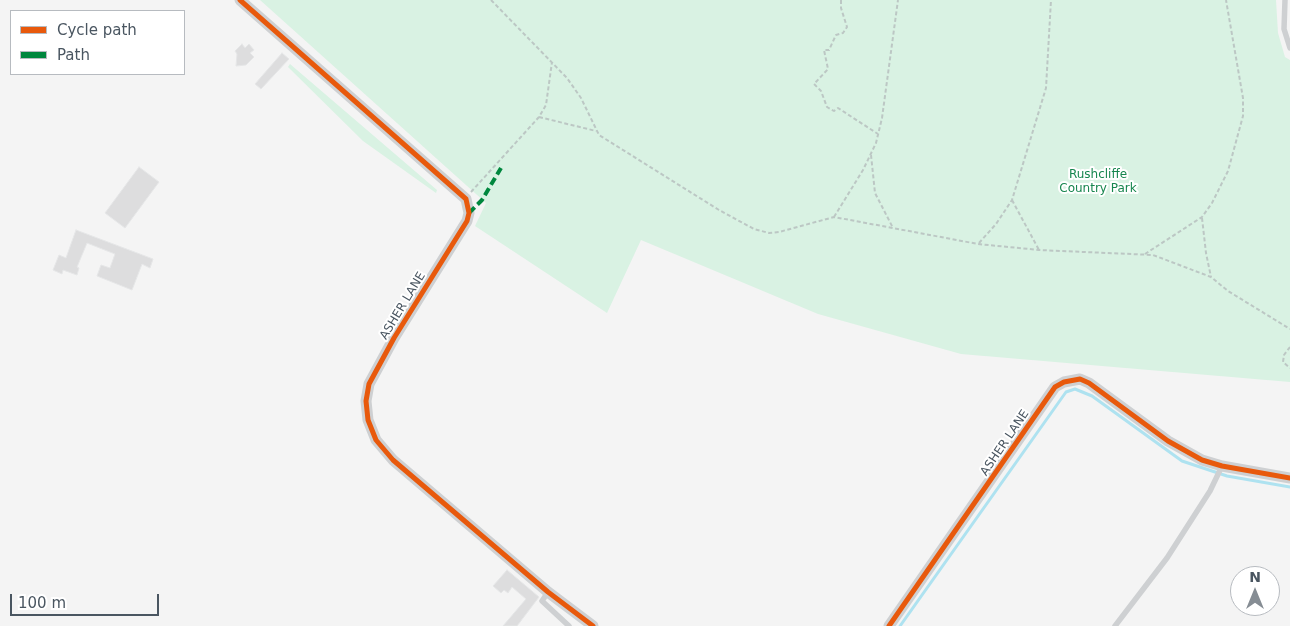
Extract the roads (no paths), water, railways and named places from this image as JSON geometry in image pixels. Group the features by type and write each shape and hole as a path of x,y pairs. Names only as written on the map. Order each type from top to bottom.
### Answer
{"street":[{"name":"ASHER LANE","path":"240,0 466,199 469,213 467,221 394,338 369,384 366,401 368,420 376,440 393,460 548,592 593,626"},
{"name":"ASHER LANE","path":"889,626 1056,387 1064,382 1080,380 1089,383 1168,442 1202,460 1222,466 1290,478"}],"lane":[{"path":"1285,0 1284,29 1290,48"},
{"path":"1115,626 1167,558 1210,491 1222,466"},
{"path":"548,592 542,601 569,626"}],"waterway":[{"path":"900,626 1066,392 1075,389 1092,396 1182,461 1227,476 1290,487"}],"park label":[{"name":"Rushcliffe Country Park","path":"1098,182"}]}
